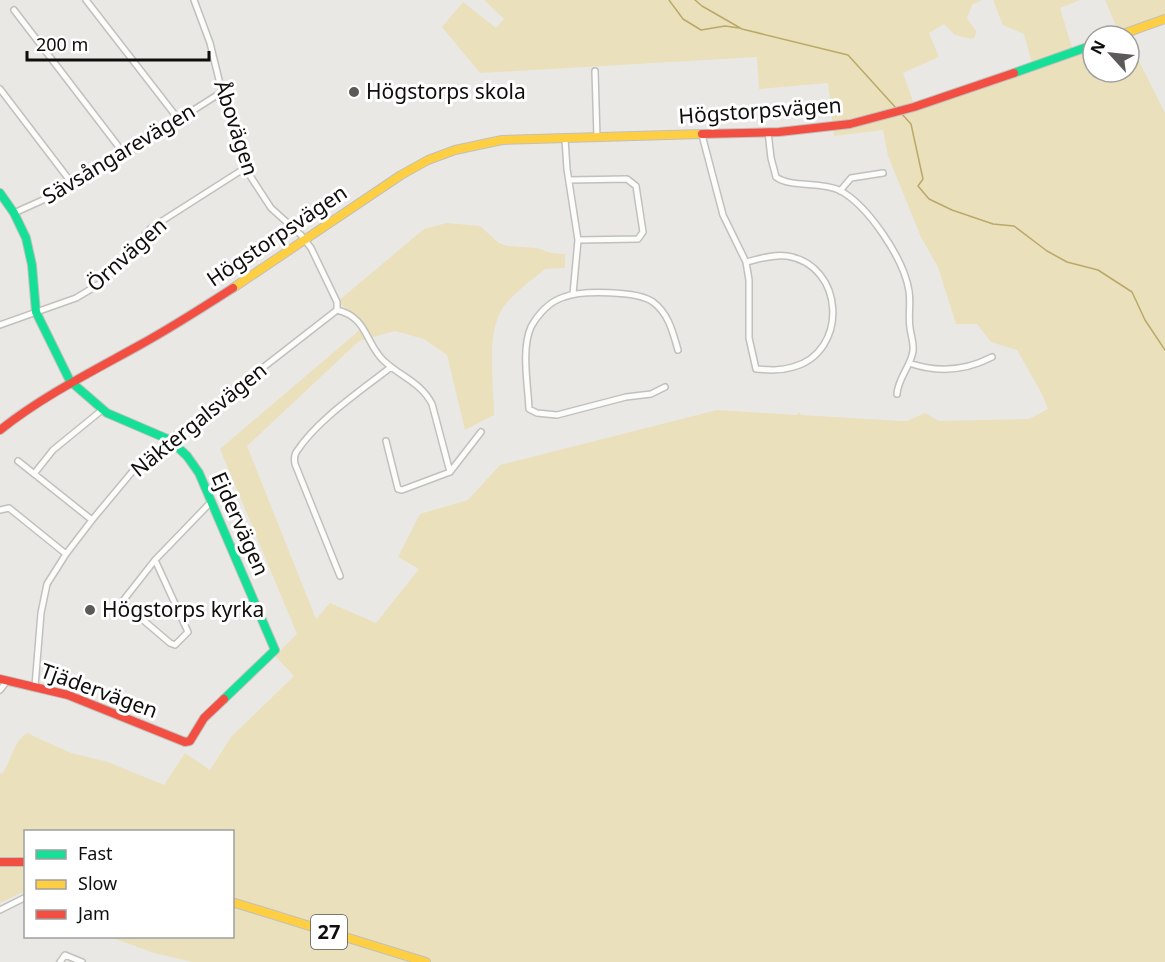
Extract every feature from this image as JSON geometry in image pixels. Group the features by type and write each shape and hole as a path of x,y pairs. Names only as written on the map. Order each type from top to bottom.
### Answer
{"street":[{"path":"86,0 179,120"},
{"name":"Åbovägen","path":"194,0 210,43 245,168 271,208 304,240"},
{"path":"14,10 125,155"},
{"path":"1141,28 1165,19"},
{"name":"Högstorpsvägen","path":"0,430 35,402 159,334 401,175 428,160 455,150 502,140 702,135 836,126 891,114 1081,49"},
{"path":"595,71 597,138"},
{"path":"0,89 74,186"},
{"name":"Sävsångarevägen","path":"14,213 74,186 222,92"},
{"path":"768,132 773,169 779,179 827,186 840,191 865,213 886,240 901,267 910,298 913,352 899,382 897,394"},
{"path":"702,135 723,215 746,262 749,280 749,338 756,369 774,370 807,362 827,340 833,326 834,309 825,282 806,263 788,256 767,257 746,262"},
{"path":"565,139 578,240 573,294"},
{"name":"Örnvägen","path":"0,324 76,298 96,286 106,279 151,228 245,168"},
{"path":"840,191 851,178 883,173"},
{"path":"569,180 627,179 636,186 643,232 638,239 578,240"},
{"path":"0,194 14,213 26,238 31,257 36,312 70,381"},
{"path":"304,240 311,248 338,302 338,310 350,313 357,319 382,360 409,377 428,395 450,472"},
{"path":"664,387 651,394 626,397 557,415 537,413 529,409 526,346 530,329 540,314 562,297 573,294 636,294 653,302 664,313 672,329 678,350"},
{"name":"Näktergalsvägen","path":"35,686 41,612 47,584 92,520 132,472 338,310"},
{"path":"909,363 924,369 954,369 966,368 993,357"},
{"path":"340,576 294,457 297,450 324,420 391,367"},
{"name":"Ejdervägen","path":"70,381 102,410 170,440 187,456 199,473 275,650 210,712 190,741 185,742"},
{"path":"34,474 53,450 102,410"},
{"path":"386,441 398,489 402,490 450,472 482,432"},
{"path":"18,461 92,520"},
{"path":"156,560 188,632 175,645 122,602 156,560 211,502"},
{"path":"0,510 9,508 66,554"},
{"path":"0,690 4,680"},
{"name":"Tjädervägen","path":"4,680 68,695 185,742"},
{"path":"0,862 24,862"},
{"path":"0,910 24,898"},
{"name":"27","path":"234,903 426,962"},
{"path":"60,962 65,955 82,962"}],"shaded area":[{"path":"484,0 982,0 972,5 967,18 976,31 975,37 972,39 955,35 944,24 929,33 939,57 903,73 915,107 1033,66 1024,34 1003,25 993,0 1080,0 1060,8 1073,51 1081,49 1081,84 1141,84 1141,65 1165,113 1165,962 193,962 154,953 113,938 234,938 234,830 24,830 24,891 0,903 0,773 2,774 18,742 27,733 71,753 108,762 164,785 185,753 210,770 231,737 294,676 275,656 297,634 220,449 363,326 352,312 337,302 424,229 447,223 480,226 499,243 507,246 537,248 551,253 565,254 565,268 545,269 513,296 498,317 492,344 494,415 465,430 447,355 424,339 395,331 359,341 247,446 316,619 330,603 376,623 419,569 398,557 420,514 468,500 500,465 717,410 797,415 799,412 801,415 901,421 907,421 925,413 939,421 1029,419 1048,409 1017,350 991,342 977,324 956,324 938,267 921,237 888,156 883,130 834,136 828,83 759,89 757,57 480,73 442,27 463,2 496,28 504,19"},
{"path":"1105,0 1165,0 1165,22 1141,31 1141,24 1115,24"}],"waterway":[{"path":"669,0 683,19 701,30 725,26 739,28"},
{"path":"695,0 742,29 848,55 896,108"},
{"path":"901,113 911,124 923,179 918,186 929,199 952,210 993,224 1014,226 1047,251 1067,262 1098,270 1132,292 1145,320 1165,350"}],"traffic: fast":[{"path":"1014,73 1081,49"},
{"path":"0,193 14,213 26,238 32,265 36,312 70,381 107,413 170,440 187,456 199,473 275,650 224,699"}],"traffic: slow":[{"path":"1141,28 1165,19"},
{"path":"233,288 401,175 428,160 455,150 502,140 702,134"},
{"path":"234,903 426,962"}],"traffic: jam":[{"path":"702,134 779,132 850,124 914,107 1014,73"},
{"path":"0,430 50,395 162,332 233,288"},
{"path":"0,679 68,695 185,742 190,741 204,718 224,699"},
{"path":"0,862 24,862"}],"place":[{"name":"Högstorps skola","path":"354,92"},
{"name":"Högstorps kyrka","path":"90,610"}]}
